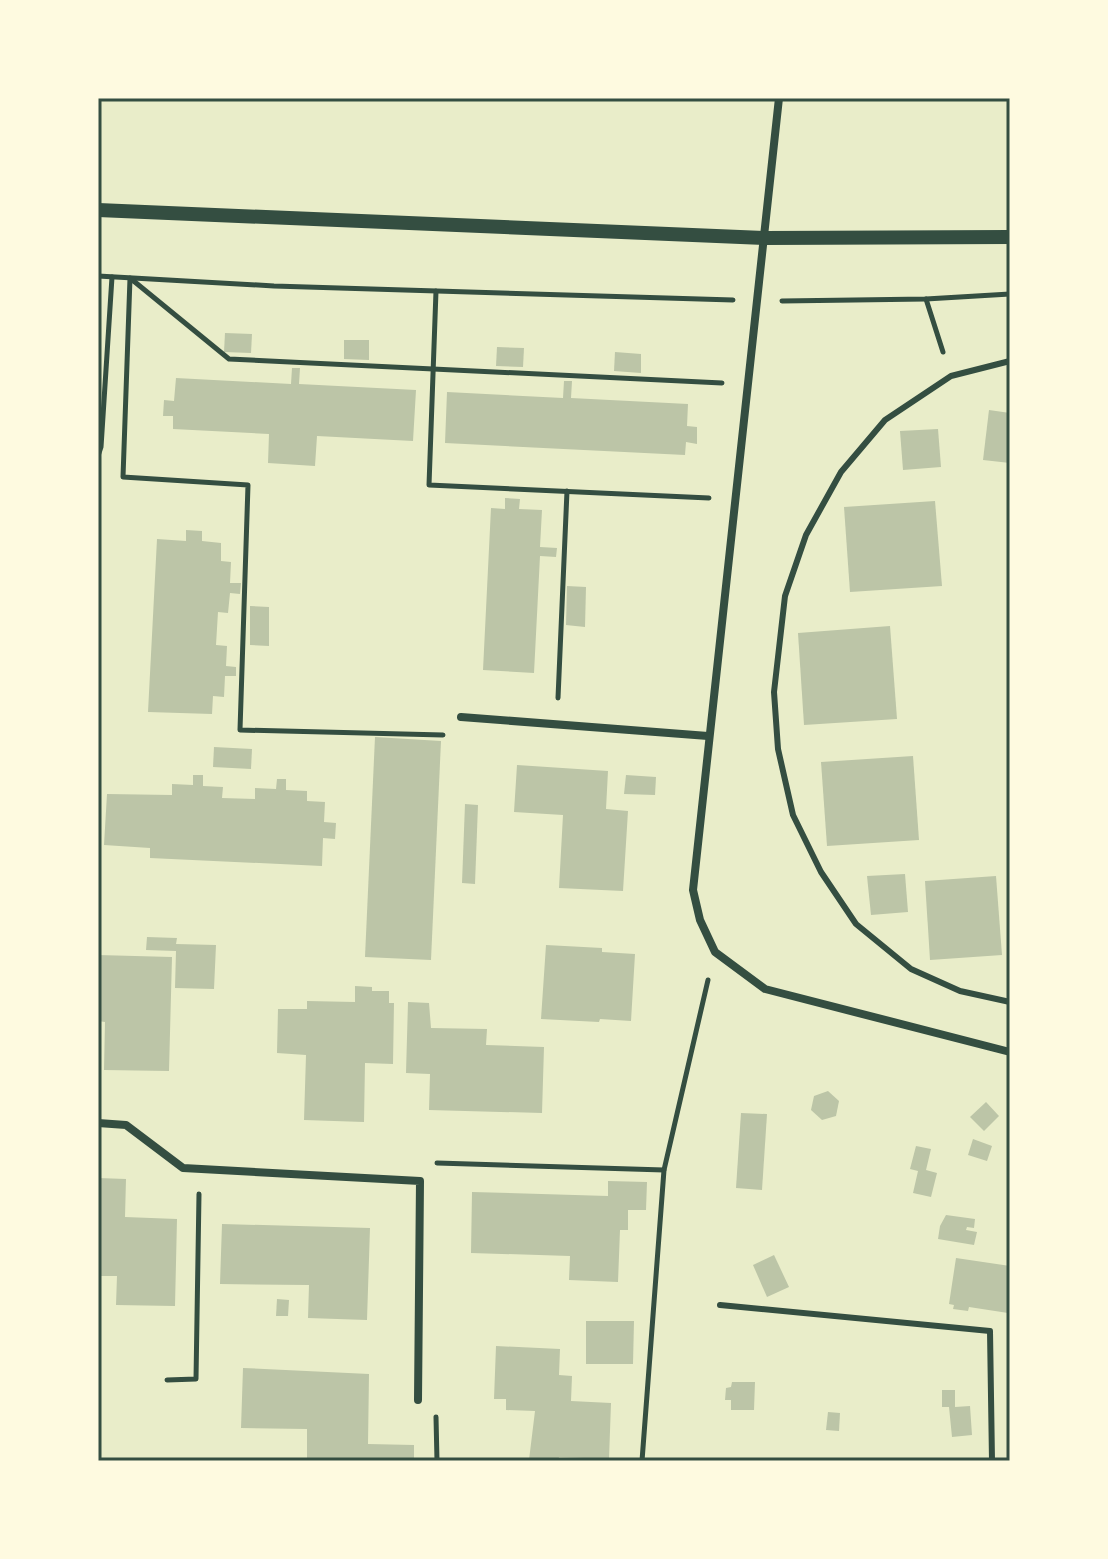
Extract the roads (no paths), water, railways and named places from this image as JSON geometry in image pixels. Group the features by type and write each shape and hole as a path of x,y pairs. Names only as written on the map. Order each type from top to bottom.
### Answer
{"street":[{"path":"779,98 693,890 700,920 715,952 765,989 1010,1052"},
{"path":"98,210 765,238 1010,237"},
{"path":"461,717 708,736"},
{"path":"98,1123 126,1125 183,1168 420,1181 418,1400"}],"lane":[{"path":"1010,361 951,376 885,420 841,472 806,535 785,596 774,692 778,749 793,815 821,872 856,924 911,969 960,991 1010,1002"},
{"path":"720,1305 990,1331 992,1461"}]}
